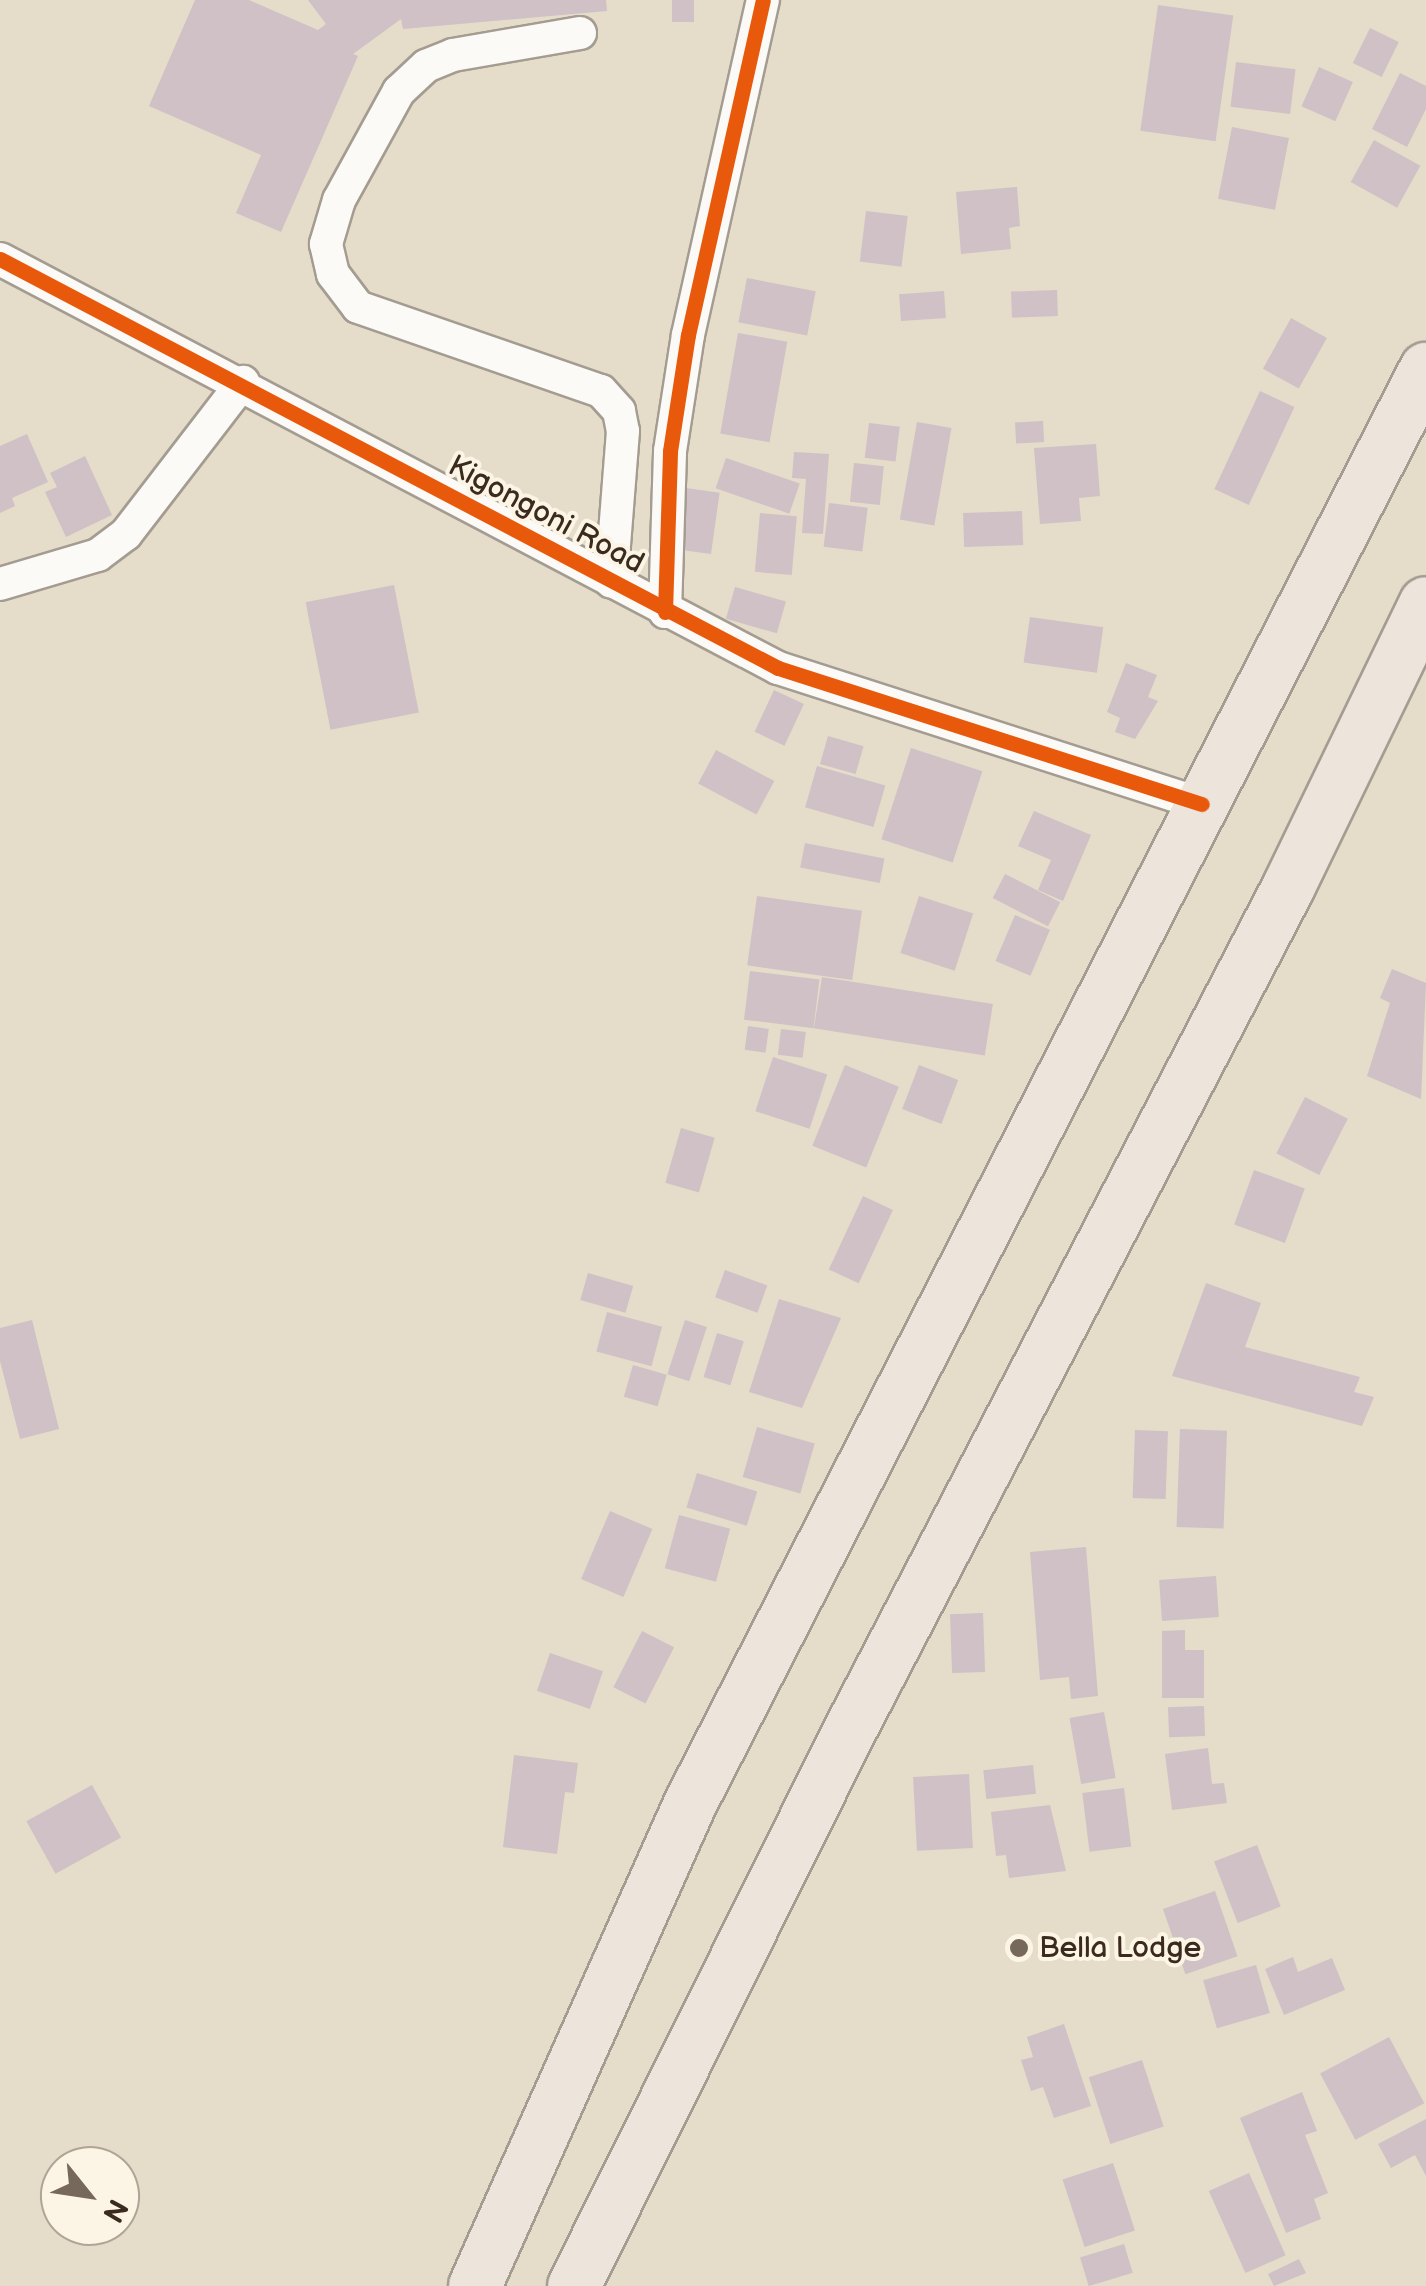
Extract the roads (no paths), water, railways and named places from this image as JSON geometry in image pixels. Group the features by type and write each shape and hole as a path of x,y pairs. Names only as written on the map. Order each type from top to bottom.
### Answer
{"highway":[{"path":"475,2286 690,1804 1426,370"},
{"path":"574,2286 848,1734 1289,886 1426,603"}],"street":[{"path":"665,612 670,451 688,335 762,0"},
{"path":"580,34 452,55 426,66 390,107 339,200 326,244 332,274 358,306 601,391 618,411 623,431 611,582"},
{"name":"Kigongoni Road","path":"0,258 243,382 665,612 778,668 1202,804"},
{"path":"0,584 98,556 126,534 243,382"}],"place":[{"name":"Bella Lodge","path":"1019,1948"}]}
